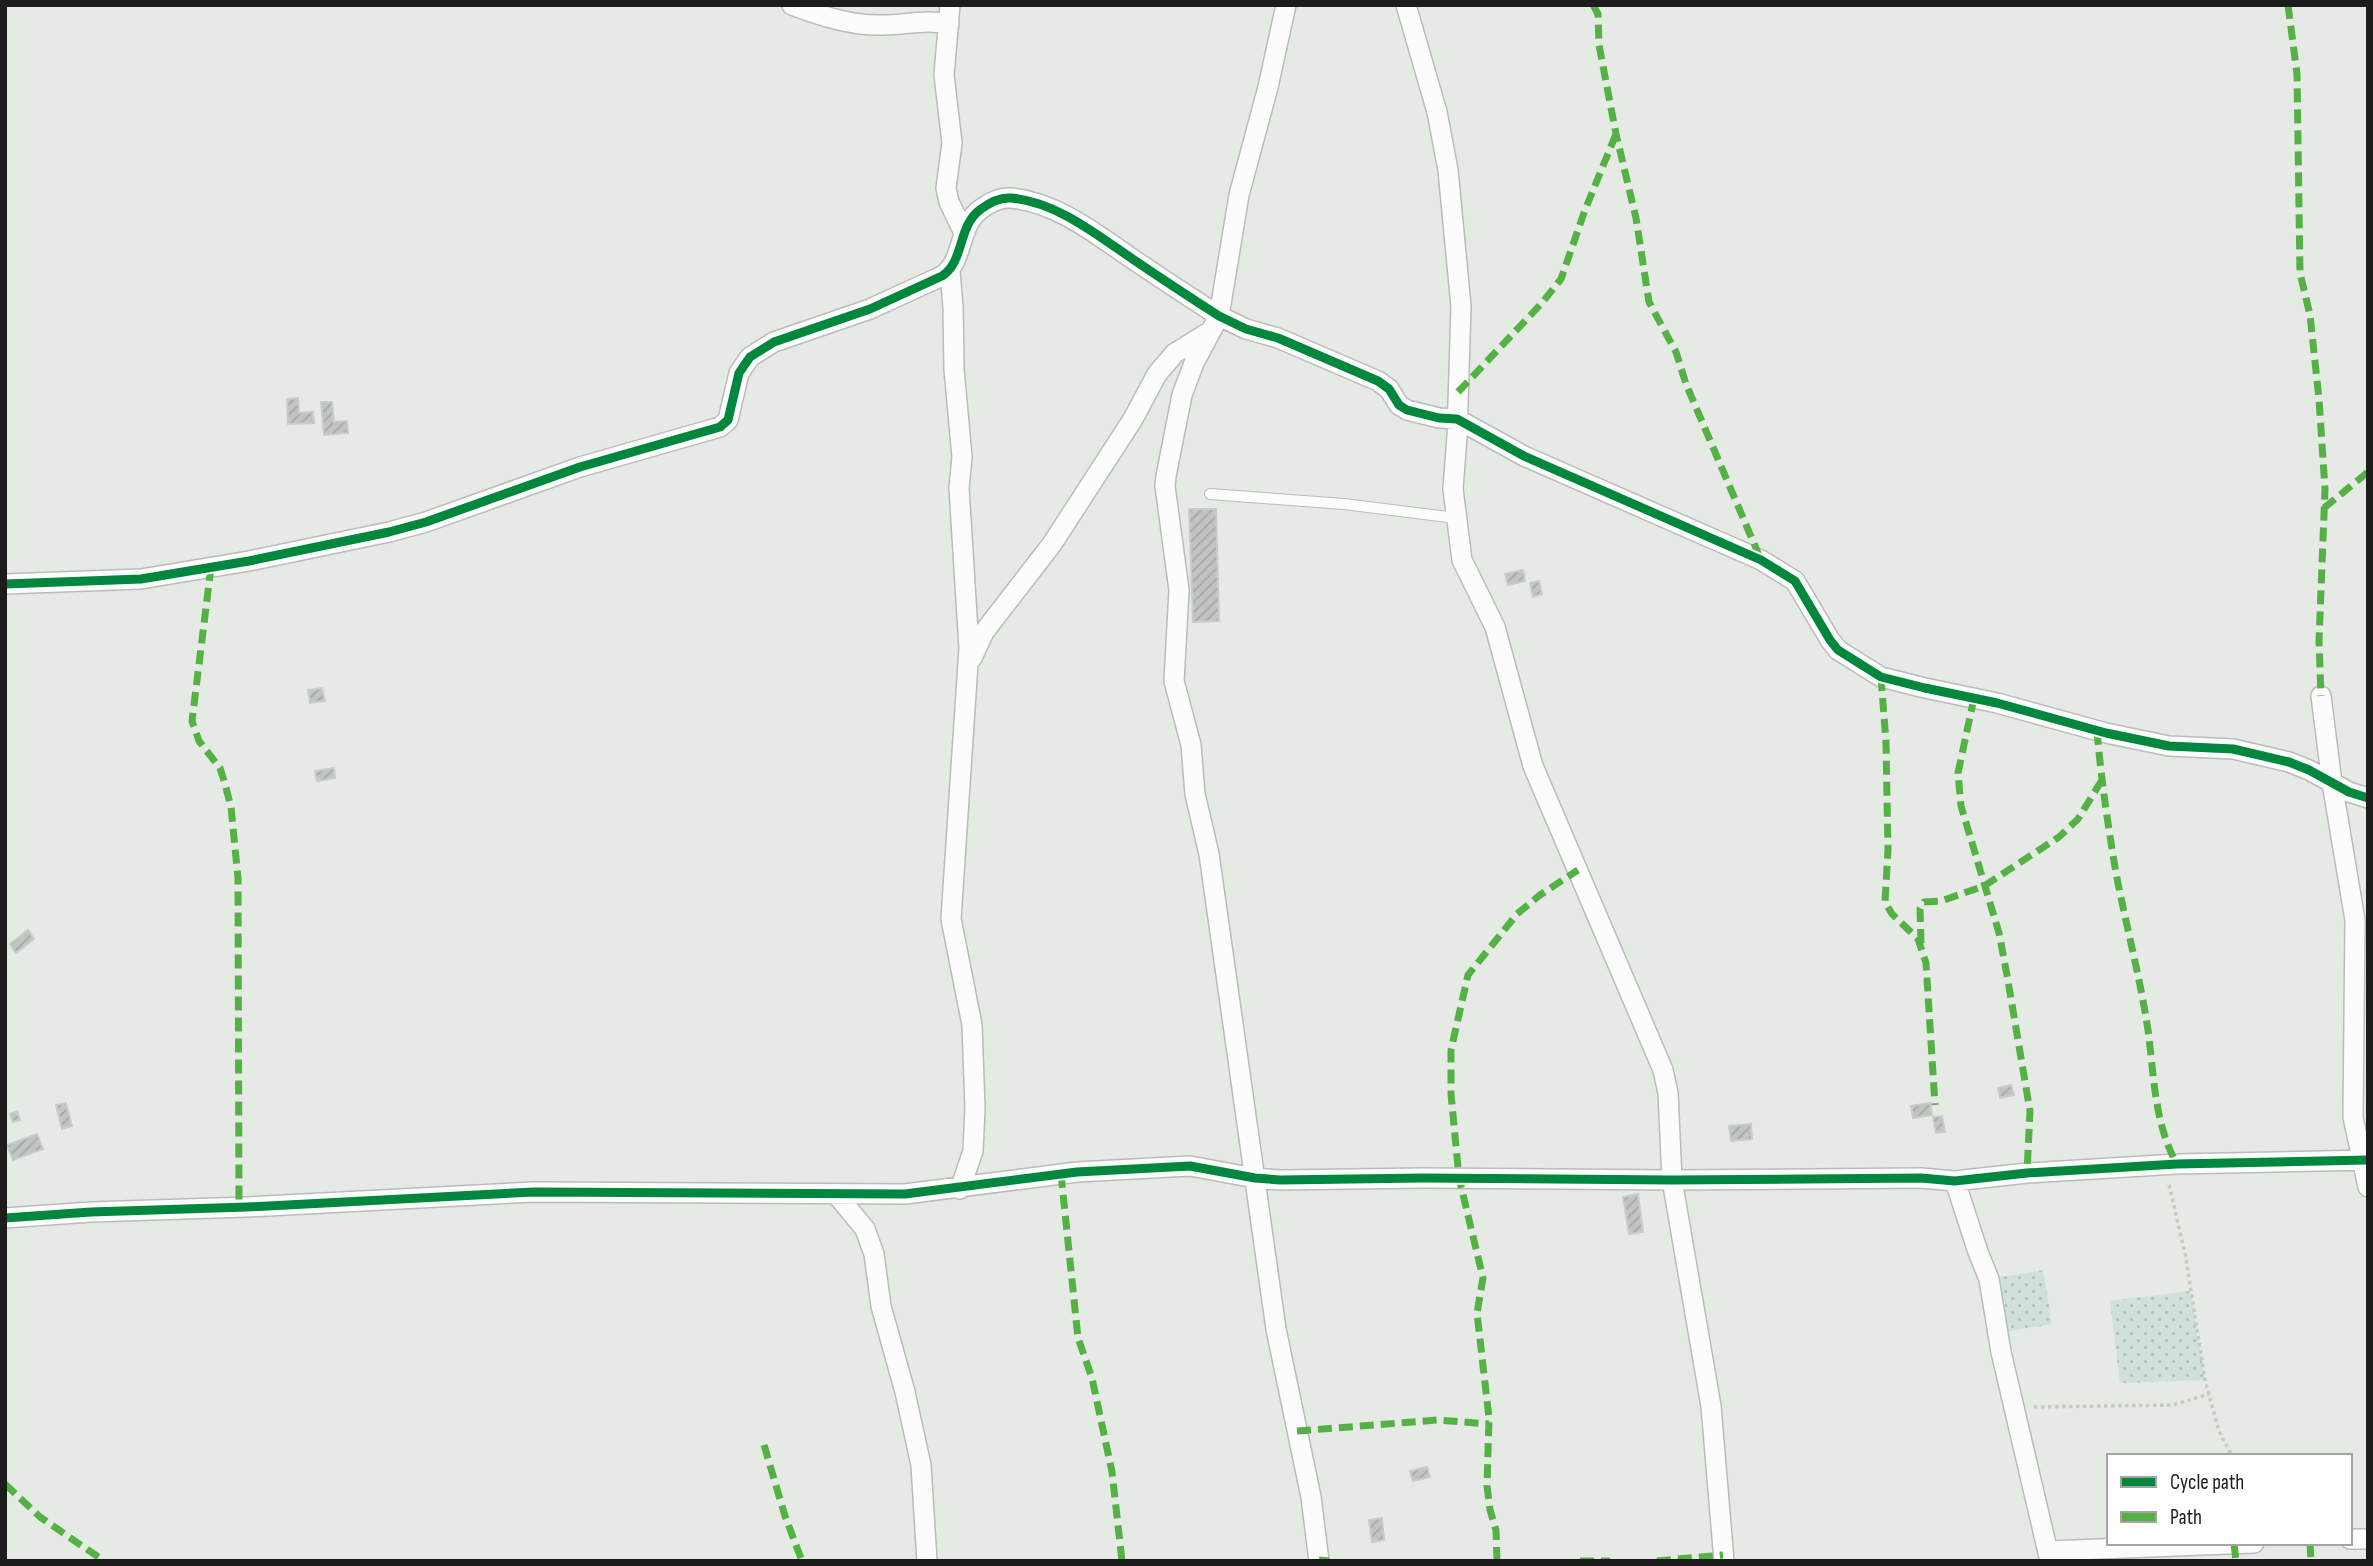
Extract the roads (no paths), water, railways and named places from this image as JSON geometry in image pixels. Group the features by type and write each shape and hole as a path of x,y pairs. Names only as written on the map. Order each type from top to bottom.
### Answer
{"street":[{"path":"792,5 839,21 883,25 949,15 944,75 952,143 946,188 949,202 964,231"},
{"path":"1286,5 1268,87 1239,195 1215,323 1194,363 1182,395 1165,485 1179,590 1174,681 1191,745 1195,794 1209,854 1276,1329 1311,1497 1319,1561"},
{"path":"1406,5 1417,51 1437,112 1448,170 1461,306 1453,489 1462,560 1495,627 1533,766 1663,1070 1668,1093 1672,1180 1711,1406 1724,1561"},
{"path":"960,1189 973,1151 975,1108 972,1025 951,919 968,636 959,488 962,457 954,369 950,271 964,231 980,209 995,201 1007,198 1023,200 1057,211 1215,323 1247,328 1278,338 1378,381 1389,389 1399,405 1407,410 1439,418 1457,419 1524,456 1761,560 1787,575 1802,590 1838,650 1881,677 1997,703 2105,733 2169,746 2233,749 2289,762 2349,792 2368,798"},
{"path":"5,584 141,579 249,561 389,532 426,522 580,467 720,426 728,420 739,373 750,357 774,342 870,309 950,271"},
{"path":"967,672 984,632 1052,544 1133,419 1157,374 1175,353 1215,323"},
{"path":"2321,696 2332,783 2355,920 2353,1117 2365,1161 2368,1187"},
{"path":"5,1219 91,1212 534,1192 905,1194 1077,1172 1190,1166 1280,1180 1921,1178 1955,1181 2027,1173 2186,1164 2365,1161"},
{"path":"1955,1181 1989,1279 2001,1352 2049,1556 2222,1545"},
{"path":"836,1194 865,1229 874,1254 881,1306 905,1392 921,1465 927,1561"}],"lane":[{"path":"1210,494 1344,504 1456,518"}]}
